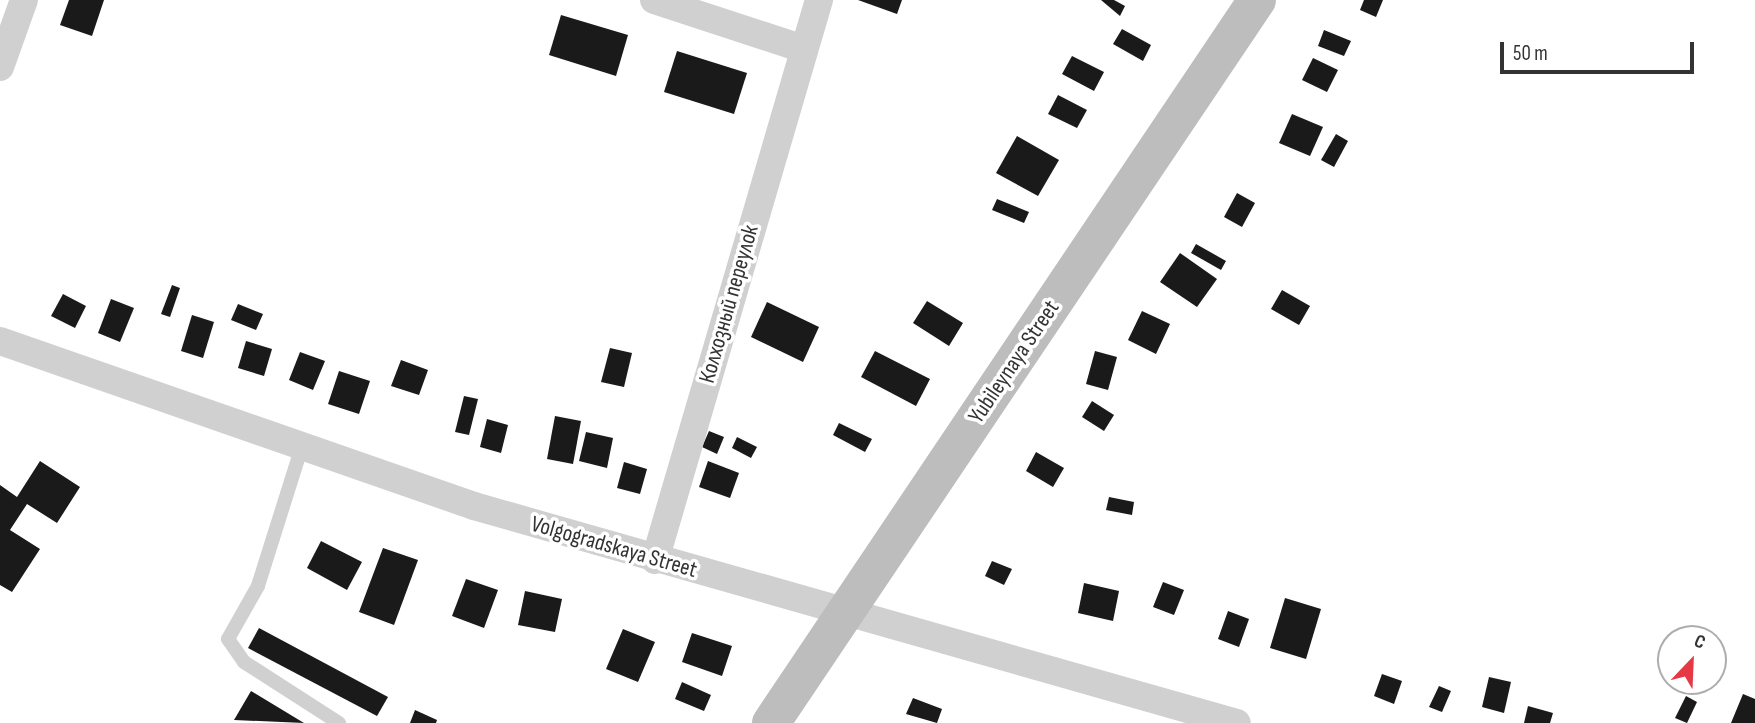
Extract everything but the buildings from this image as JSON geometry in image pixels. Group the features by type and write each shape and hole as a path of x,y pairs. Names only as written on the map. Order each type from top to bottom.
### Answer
{"street":[{"path":"0,67 24,0"},
{"path":"654,0 804,48"},
{"name":"Колхозный переулок","path":"655,560 819,0"},
{"name":"Yubileynaya Street","path":"771,723 1257,0"},
{"name":"Volgogradskaya Street","path":"0,341 303,442 474,506 655,560 1237,723"}],"lane":[{"path":"303,442 258,586 228,639 244,662 339,723"}]}
